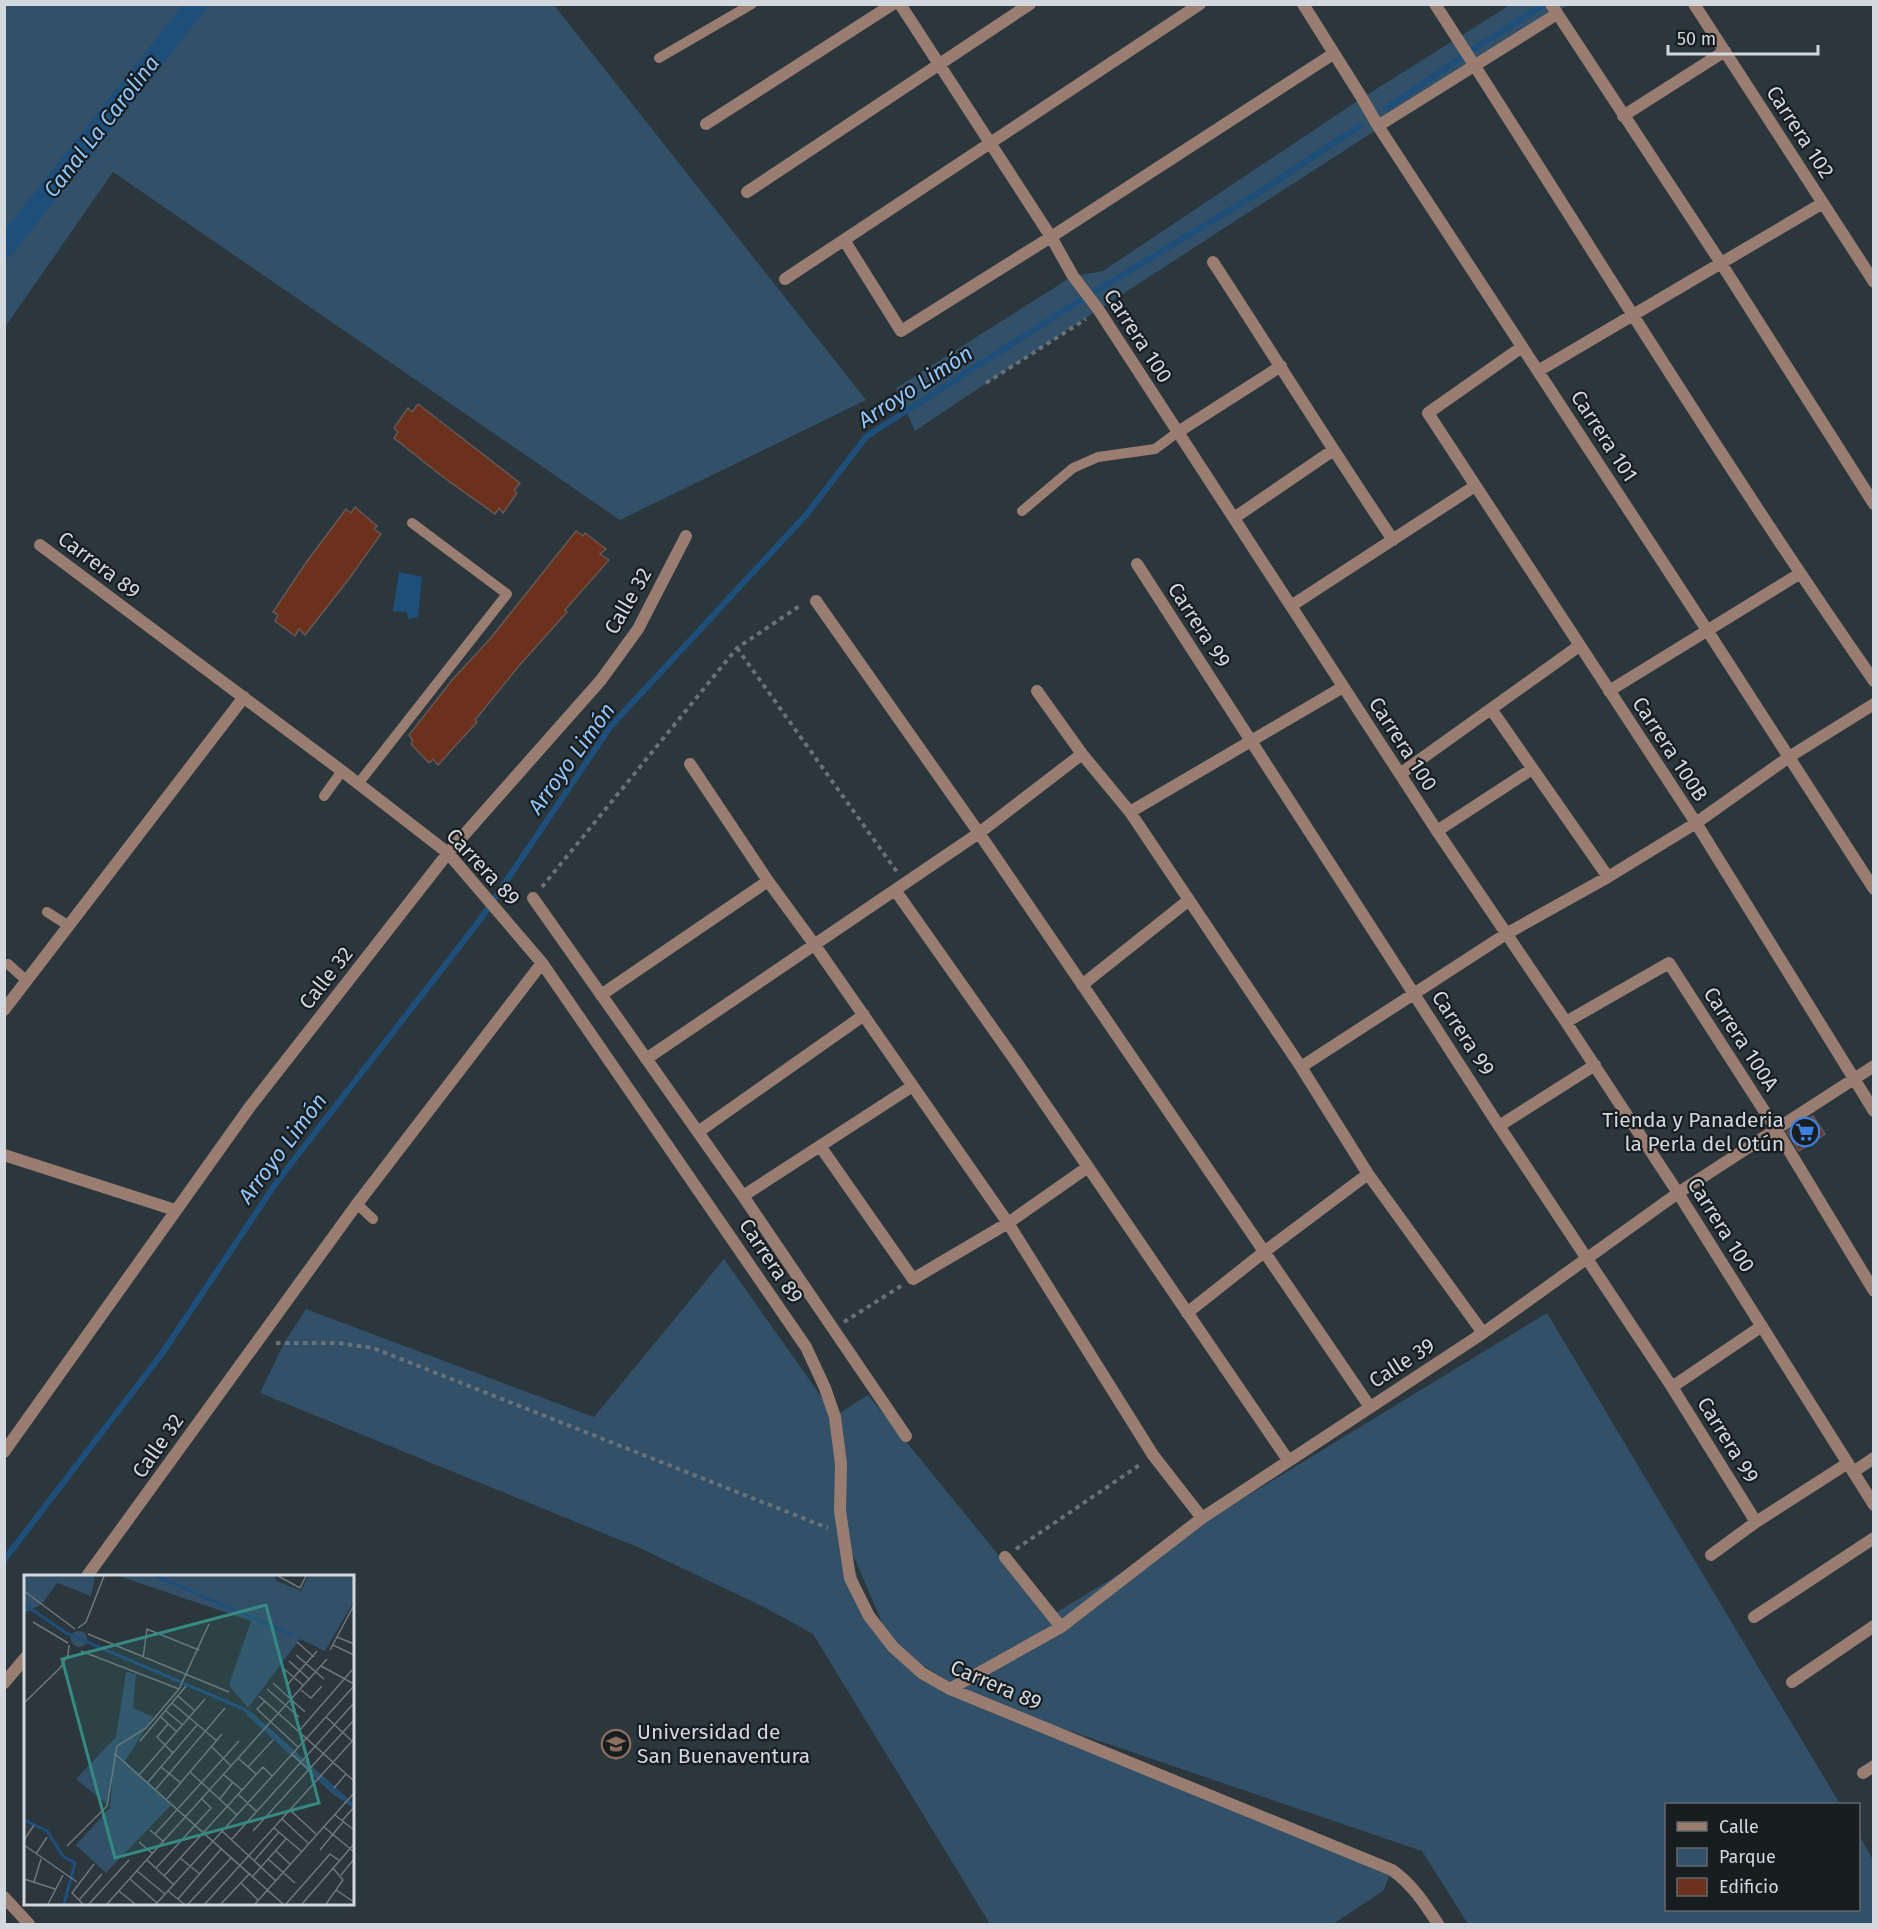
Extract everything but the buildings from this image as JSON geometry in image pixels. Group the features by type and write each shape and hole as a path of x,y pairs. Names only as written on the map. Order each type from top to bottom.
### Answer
{"street":[{"path":"706,124 893,4"},
{"name":"Carrera 100","path":"900,4 1051,237 1073,276 1098,309 1437,831 1678,1192 1874,1505"},
{"path":"747,192 1030,4"},
{"name":"Carrera 101","path":"1303,4 1378,126 1874,889"},
{"path":"1435,4 1631,316 1799,574 1874,681"},
{"name":"Carrera 102","path":"1694,4 1872,275"},
{"path":"784,279 1196,6"},
{"path":"1378,126 1554,10 1721,263 1874,504"},
{"path":"1623,116 1725,51"},
{"path":"844,240 901,331 1051,237 1333,54"},
{"path":"1538,371 1823,202"},
{"path":"1213,262 1281,366 1332,451 1392,540"},
{"name":"Carrera 100B","path":"1522,347 1428,413 1696,824 1874,1111"},
{"path":"1178,432 1281,366"},
{"path":"1234,518 1332,451"},
{"path":"1291,606 1475,486"},
{"name":"Calle 32","path":"4,1452 249,1108 448,854 601,680 638,629 686,536"},
{"name":"Carrera 89","path":"40,545 358,783 448,854 542,963 806,1347 825,1388 835,1417 841,1464 840,1511 850,1578 869,1617 893,1647 922,1673 950,1689 1392,1870 1421,1897 1438,1924"},
{"name":"Carrera 99","path":"1137,564 1499,1126 1672,1387 1756,1522"},
{"path":"1609,691 1799,574"},
{"path":"816,602 979,833 1370,1407"},
{"path":"1400,774 1580,646"},
{"path":"1130,812 1343,687"},
{"path":"1037,691 1083,754 1130,812 1301,1067 1368,1174 1483,1333"},
{"path":"4,1010 243,697"},
{"path":"1301,1067 1506,934 1696,824 1789,757 1874,704"},
{"path":"1491,709 1608,877"},
{"path":"646,1059 979,833 1083,754"},
{"path":"690,764 768,881 1008,1223 1153,1455 1202,1518"},
{"path":"1437,831 1532,769"},
{"path":"601,995 768,881"},
{"path":"900,886 1288,1460"},
{"path":"533,898 743,1196 906,1436"},
{"path":"1082,985 1189,900"},
{"name":"Calle 32","path":"88,1575 357,1204 542,963"},
{"name":"Carrera 100A","path":"1566,1022 1669,963 1776,1129 1874,1291"},
{"path":"698,1132 864,1015"},
{"path":"1499,1126 1595,1065"},
{"name":"Calle 39","path":"950,1689 1061,1628 1202,1518 1483,1333 1678,1192 1874,1066"},
{"path":"743,1196 911,1086"},
{"path":"820,1146 913,1279 1008,1223 1088,1167"},
{"path":"4,1155 175,1210"},
{"path":"1187,1313 1368,1174"},
{"path":"1672,1387 1762,1326"},
{"path":"1711,1555 1756,1522 1850,1468 1874,1458"},
{"path":"1754,1617 1874,1538"},
{"path":"1005,1557 1061,1628"},
{"path":"1792,1682 1874,1626"},
{"path":"4,1683 24,1659"},
{"path":"4,1896 29,1924"}],"lane":[{"path":"659,58 752,4"},
{"path":"1022,511 1073,468 1098,457 1155,449 1178,432"},
{"path":"358,783 507,594 412,523"},
{"path":"324,796 342,771"},
{"path":"47,912 69,926"},
{"path":"8,964 27,981"},
{"path":"357,1204 373,1219"}],"path":[{"path":"986,382 1086,319 1105,320"},
{"path":"533,898 737,648 806,602 816,602"},
{"path":"737,648 900,886"},
{"path":"833,1329 913,1279"},
{"path":"254,1343 338,1343 373,1348 843,1534"},
{"path":"1005,1557 1153,1455"}],"green space":[{"path":"5,4 554,5 866,400 620,520 113,172 5,327"},
{"path":"1510,5 1568,5 915,431 896,388 1073,276 1103,271 1362,98"},
{"path":"724,1259 835,1416 868,1395 1049,1617 1547,1313 1839,1803 1665,1803 1665,1911 1860,1911 1860,1837 1873,1860 1873,1924 1468,1924 1422,1851 991,1704 1392,1870 1383,1891 1333,1924 990,1924 813,1634 764,1607 642,1549 260,1393 284,1343 306,1309 594,1417","holes":["847,1541 887,1634 869,1616","908,1656 970,1695 922,1673"]}],"shaded area":[{"path":"399,572 422,577 418,617 408,619 407,612 393,611"}],"waterway":[{"name":"Canal La Carolina","path":"4,248 197,4"},
{"name":"Arroyo Limón","path":"1387,108 1545,4"},
{"name":"Arroyo Limón","path":"4,1560 161,1355 276,1183 480,920 610,727 806,515 867,436 1076,303 1255,195 1360,126"}],"place":[{"name":"Tienda y Panaderia la Perla del Otún","path":"1805,1132"},
{"name":"Universidad de San Buenaventura","path":"616,1744"}]}
